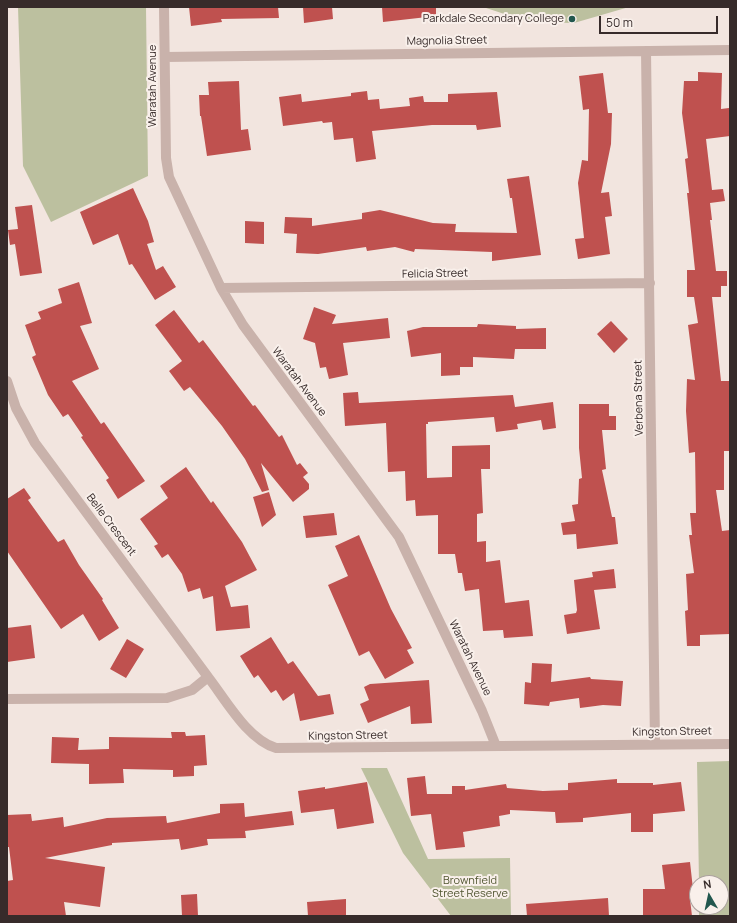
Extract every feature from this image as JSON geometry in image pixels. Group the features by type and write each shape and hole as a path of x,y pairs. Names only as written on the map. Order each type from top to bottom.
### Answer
{"street":[{"name":"Waratah Avenue","path":"164,7 167,168 169,177 222,288 243,325 399,537 482,711 496,746"},
{"name":"Magnolia Street","path":"165,57 730,50"},
{"name":"Verbena Street","path":"646,51 655,744"},
{"name":"Felicia Street","path":"222,288 650,283"},
{"name":"Belle Crescent","path":"7,380 16,408 36,443 208,676"},
{"name":"Kingston Street","path":"208,676 255,736 268,745 276,748 728,744"},
{"path":"7,699 167,698 192,690 208,676"}],"green space":[{"path":"18,7 146,7 148,176 51,222 23,166"},
{"path":"483,7 629,7 574,23 529,22"},
{"path":"730,761 730,916 699,916 729,915 729,875 699,875 697,762"},
{"name":"Brownfield Street Reserve","path":"361,768 387,768 428,859 510,858 511,916 451,916 403,853"}],"building":[{"path":"189,7 278,7 279,18 221,19 222,22 191,26"},
{"path":"303,7 332,7 333,19 304,23"},
{"path":"382,7 436,7 436,16 383,22"},
{"path":"698,72 722,73 721,109 729,108 730,115 730,136 706,139 712,190 723,189 725,201 710,203 712,220 710,220 716,271 727,271 727,286 721,286 721,297 712,297 721,381 730,381 730,451 724,451 724,490 716,490 722,531 730,530 730,634 700,635 700,646 687,646 685,611 688,610 686,574 694,573 689,535 692,535 690,513 696,513 695,452 689,453 686,411 687,379 695,380 688,325 698,323 694,297 687,297 687,270 695,270 687,193 689,193 685,159 688,158 682,113 684,81 698,81"},
{"path":"603,73 608,113 612,113 611,144 601,193 609,192 612,216 605,217 610,254 578,259 575,239 584,238 578,183 582,160 588,161 589,109 583,110 579,76"},
{"path":"239,81 241,130 248,129 251,150 207,156 200,116 199,95 209,95 208,82"},
{"path":"367,91 368,100 379,99 380,109 410,106 409,98 423,96 424,102 448,102 448,94 497,92 501,127 477,130 476,125 432,125 372,131 376,159 356,162 353,138 334,140 332,122 323,123 322,121 283,126 279,97 301,94 302,102 351,96 351,93"},
{"path":"529,176 541,255 492,261 492,252 415,249 414,252 395,247 367,251 366,247 318,254 296,253 297,234 284,233 285,217 312,218 312,226 362,219 362,213 380,210 433,223 456,224 455,232 517,233 512,198 510,198 507,179"},
{"path":"133,188 148,221 154,242 147,244 156,270 163,266 176,287 155,300 132,264 129,265 118,234 93,245 80,212"},
{"path":"32,205 42,273 20,276 15,244 10,245 8,230 18,229 15,207"},
{"path":"245,221 264,222 264,244 245,243"},
{"path":"79,282 92,323 80,326 99,369 72,381 101,424 104,422 145,481 118,499 106,480 109,478 81,437 83,436 68,414 63,417 48,395 32,357 36,355 25,325 41,319 38,312 62,303 58,289"},
{"path":"314,307 336,315 332,324 388,318 390,338 343,343 348,375 329,379 326,367 320,368 315,343 303,339"},
{"path":"174,310 199,343 203,340 253,406 255,405 279,437 282,435 297,465 300,463 308,473 303,477 309,484 309,489 293,502 261,463 269,490 262,492 245,459 222,426 190,387 184,391 169,371 182,361 155,325"},
{"path":"611,321 628,339 614,353 597,334"},
{"path":"478,324 516,326 516,329 546,328 546,349 515,349 514,359 473,357 473,367 460,367 460,375 441,376 441,353 411,357 407,331 423,327 477,327"},
{"path":"358,392 359,403 513,395 515,407 553,402 556,428 543,430 541,420 517,424 518,429 496,432 494,417 428,422 428,424 426,424 427,478 452,477 452,446 490,445 490,469 481,469 483,513 477,514 477,542 486,541 486,562 500,560 505,603 529,600 533,636 504,638 503,630 483,631 479,589 465,591 462,573 458,573 455,554 438,554 438,515 416,516 415,500 406,501 405,471 388,472 386,423 345,426 343,393"},
{"path":"579,404 609,404 609,416 616,416 616,430 602,430 606,469 602,470 612,517 615,517 618,544 577,549 576,534 563,535 561,523 575,521 572,505 578,504 579,479 582,478 579,448"},
{"path":"186,467 211,503 213,501 242,542 257,570 225,586 231,607 248,605 250,628 216,631 213,596 203,599 200,588 188,592 182,574 168,554 162,558 154,546 158,544 140,519 168,498 160,486"},
{"path":"24,488 31,498 28,500 58,542 64,539 79,565 103,599 102,600 119,628 99,641 83,614 61,629 7,551 7,499"},
{"path":"269,492 276,515 262,527 253,497"},
{"path":"334,513 337,535 306,538 303,516"},
{"path":"359,535 391,609 412,648 407,650 414,663 385,679 369,651 359,656 328,585 348,576 335,546"},
{"path":"614,569 616,588 594,590 600,629 567,634 564,615 576,613 577,610 574,580 593,577 592,572"},
{"path":"31,625 35,658 7,662 7,628"},
{"path":"271,637 288,664 293,661 318,696 330,694 334,714 300,721 294,693 283,701 276,690 271,693 258,675 254,678 240,656"},
{"path":"127,639 144,649 126,678 110,669"},
{"path":"532,663 552,664 551,682 590,677 591,679 623,681 621,706 603,705 580,708 579,698 550,702 549,706 524,704 525,682 531,683"},
{"path":"429,680 432,723 411,724 410,706 368,723 360,704 369,700 364,687 370,684"},
{"path":"171,732 185,732 186,736 205,735 207,765 194,766 194,776 173,777 173,770 123,769 124,783 89,784 89,764 51,763 52,737 79,738 78,750 109,749 109,737 172,738"},
{"path":"425,776 427,794 452,794 452,786 465,786 465,790 506,784 507,788 543,791 568,790 568,783 617,779 617,783 653,783 653,785 681,782 685,811 653,814 653,832 631,832 631,813 583,818 583,822 556,823 555,812 510,810 510,814 499,816 500,826 463,832 465,847 436,850 431,814 411,816 407,778"},
{"path":"367,782 374,823 337,829 334,809 301,813 298,791 325,787 325,789"},
{"path":"244,803 245,817 292,811 294,825 245,831 246,838 207,839 208,845 181,850 179,839 112,843 112,845 45,858 105,867 100,907 64,902 66,916 7,916 7,881 13,880 9,847 7,847 7,815 31,814 32,821 63,817 64,827 107,818 166,816 167,823 220,813 220,804"},
{"path":"690,862 691,875 689,875 689,915 692,916 643,916 643,889 665,889 662,865"},
{"path":"197,894 198,916 182,916 181,895"},
{"path":"608,898 609,916 527,916 526,904"},
{"path":"346,899 346,916 308,916 307,902"}],"place":[{"name":"Parkdale Secondary College","path":"572,19"}]}
